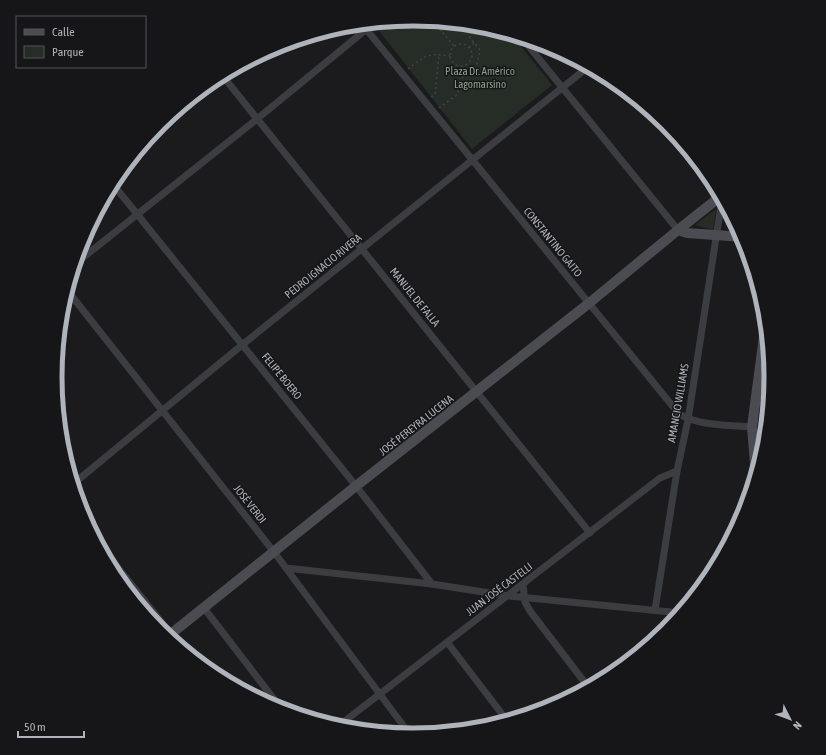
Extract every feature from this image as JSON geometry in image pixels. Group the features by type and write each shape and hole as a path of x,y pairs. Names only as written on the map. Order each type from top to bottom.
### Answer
{"street":[{"name":"CONSTANTINO GAITO","path":"367,29 473,159 588,304 679,414 688,420"},
{"path":"83,258 257,119 359,30"},
{"path":"529,46 678,230 687,233 735,236"},
{"name":"PEDRO IGNACIO RIVERA","path":"77,481 242,345 584,70"},
{"name":"MANUEL DE FALLA","path":"226,80 590,533"},
{"name":"FELIPE BOERO","path":"117,189 356,486 432,584"},
{"name":"JOSÉ PEREYRA LUCENA","path":"172,634 356,486 588,304 716,200"},
{"name":"AMANCIO WILLIAMS","path":"655,610 677,471 688,420 721,209"},
{"name":"JOSÉ VERDI","path":"71,295 274,552 405,729"},
{"path":"755,460 752,427 763,346"},
{"path":"688,420 752,427"},
{"name":"JUAN JOSÉ CASTELLI","path":"344,722 660,478 677,471"},
{"path":"286,568 432,584 509,596 674,613"},
{"path":"125,578 141,599"},
{"path":"523,585 525,602 530,611 586,684"},
{"path":"204,608 275,701"},
{"path":"447,642 504,717"}],"path":[{"path":"438,27 454,46"},
{"path":"441,31 445,28"},
{"path":"435,112 457,95 463,76 477,64 480,50 470,38 471,31"},
{"path":"469,48 474,43"},
{"path":"461,44 469,48 472,55 468,63 463,66 453,63 450,52 454,46 461,44"},
{"path":"403,73 424,57 429,55 450,56"},
{"path":"426,101 435,94 439,55"},
{"path":"468,63 473,68"}],"green space":[{"name":"Plaza Dr. Américo Lagomarsino","path":"413,26 459,29 504,38 518,42 552,85 472,149 377,28"},
{"path":"716,209 713,230 695,225"}]}
